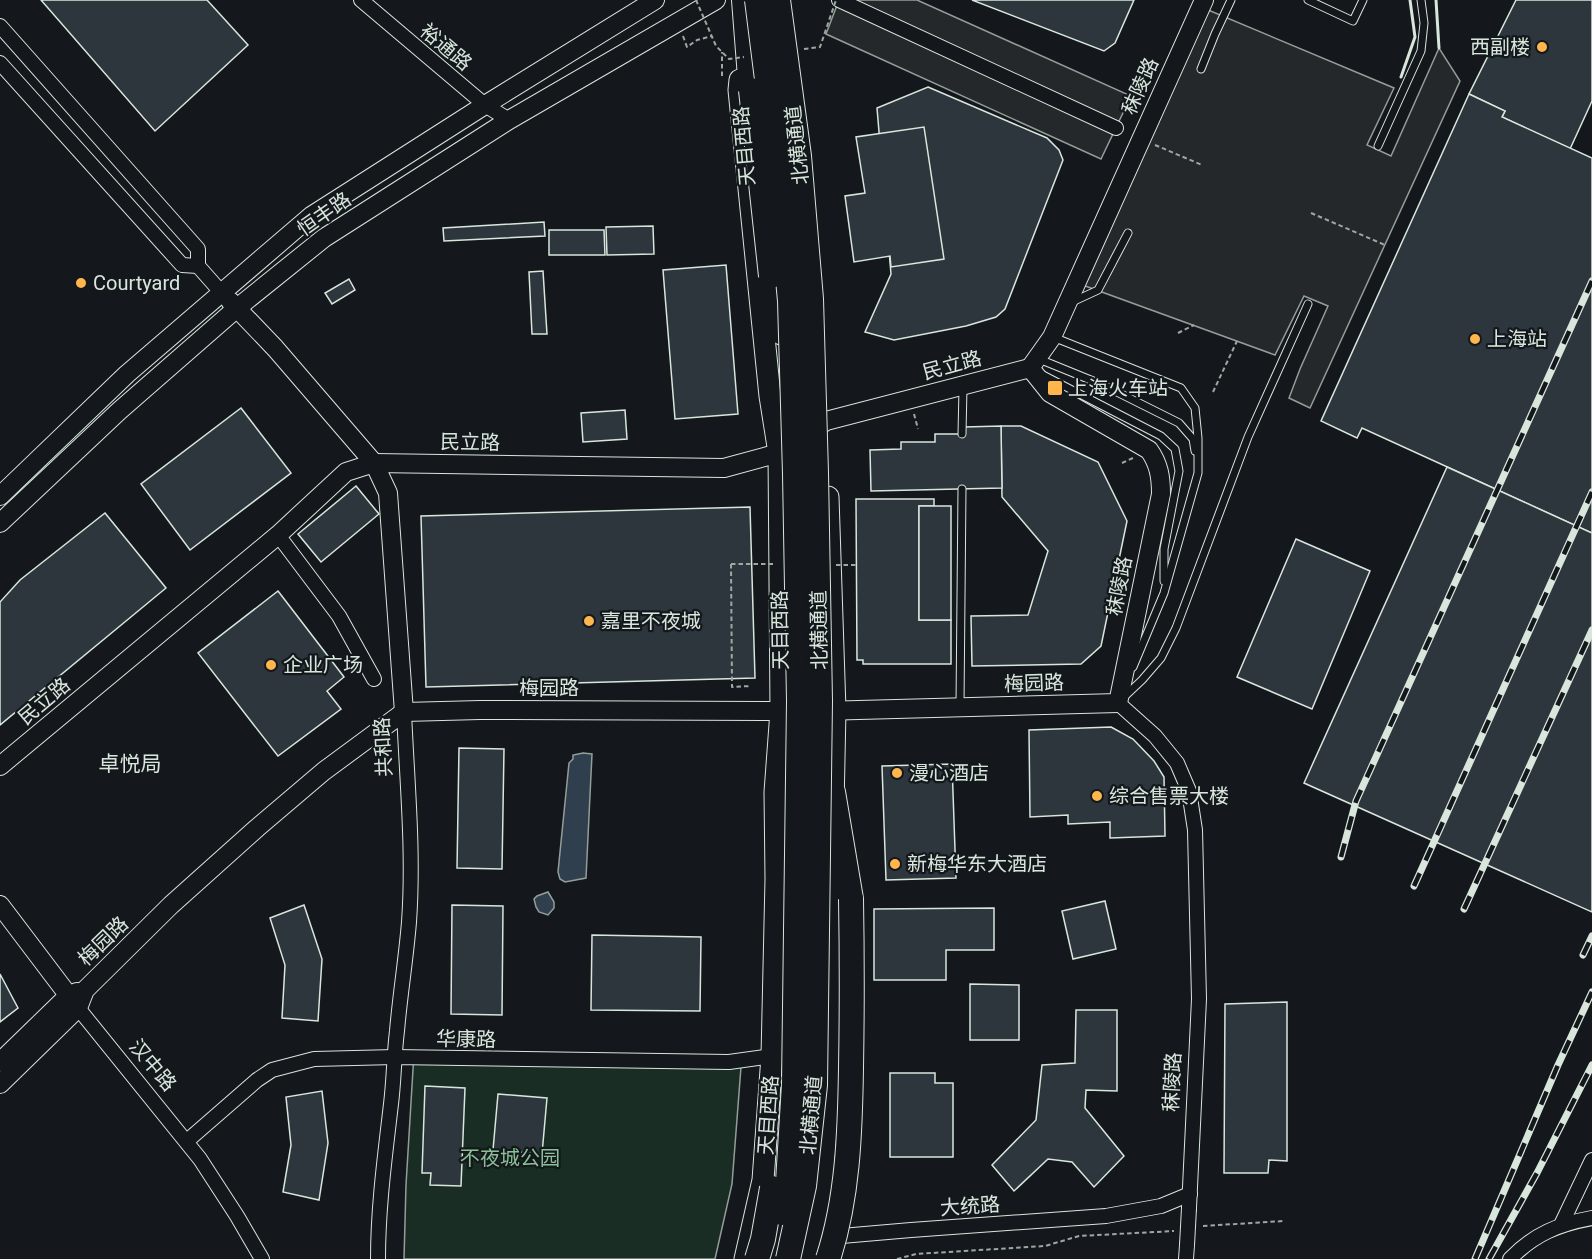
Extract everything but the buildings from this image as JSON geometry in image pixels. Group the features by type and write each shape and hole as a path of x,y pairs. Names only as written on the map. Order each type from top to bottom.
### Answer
{"highway":[{"path":"744,0 796,534"},
{"name":"北横通道","path":"757,0 777,159 790,301 799,701 794,1084 788,1182 771,1259"},
{"name":"北横通道","path":"778,0 799,156 811,299 817,485 820,701 815,1073 804,1186 788,1259"},
{"path":"828,1259 845,1184 850,1113 852,1020 851,899 833,792"},
{"path":"750,1253 763,1239 773,1184 781,1085 795,1010"},
{"path":"796,1259 804,1186"}],"main road":[{"name":"天目西路","path":"744,0 758,88 788,414 779,453 781,711 775,792 776,879 772,1056 763,1180 750,1253"},
{"path":"778,0 826,421 835,710 828,1106 824,1173 809,1249"}],"street":[{"name":"裕通路","path":"361,0 485,105 509,120"},
{"name":"恒丰路","path":"0,496 126,374 311,216 655,0"},
{"name":"恒丰路","path":"0,523 119,411 237,308 324,238 509,120 716,0"},
{"path":"839,0 1116,128"},
{"name":"秣陵路","path":"1186,1252 1199,999 1195,830 1190,791 1177,764 1155,736 1118,703 1161,494 1161,477 1156,460 1149,450 1050,393 1034,363 1052,337 1204,0"},
{"path":"0,26 198,249 198,266 221,292"},
{"path":"0,63 182,265 198,266"},
{"name":"共和路","path":"221,292 275,348 374,463 388,493 404,712 410,840 410,897 381,1195 378,1259"},
{"name":"民立路","path":"0,766 278,535 346,472 374,463 724,468 779,453 826,421 963,386 1034,363"},
{"path":"278,535 339,616 374,679"},
{"name":"梅园路","path":"0,1084 77,998 171,905 324,771 404,712 781,711 1118,703"},
{"name":"汉中路","path":"0,905 77,998 187,1141 221,1190 262,1259"},
{"name":"梅园路","path":"0,1062 77,998"},
{"name":"华康路","path":"187,1141 257,1080 272,1070 314,1059 395,1057 729,1062 772,1056"},
{"path":"1561,1225 1592,1160"},
{"name":"大统路","path":"750,1253 809,1249 911,1230 1106,1216 1161,1206 1190,1194"},
{"path":"1510,1259 1539,1234 1561,1225 1592,1218"}],"lane":[{"path":"1201,69 1231,0"},
{"path":"1308,0 1353,21 1362,0"},
{"path":"1378,147 1421,51 1424,23 1420,0"},
{"path":"1066,305 1098,291 1128,233"},
{"path":"1118,703 1161,658 1176,628 1248,436 1308,304"},
{"path":"1052,337 1181,388 1195,408 1197,417 1198,473 1164,593 1118,703"},
{"path":"1034,363 1161,436 1176,449 1179,471 1164,549 1164,593"},
{"path":"1034,363 1103,385 1179,423 1192,439 1197,459"},
{"path":"962,434 963,386"},
{"path":"960,708 962,489"}],"path":[{"path":"687,47 697,40 712,36"},
{"path":"722,52 722,85"},
{"path":"1161,147 1202,165"},
{"path":"1311,213 1385,245"},
{"path":"1178,333 1194,325"},
{"path":"1213,392 1237,341"},
{"path":"731,564 732,687 751,686"},
{"path":"1200,1226 1284,1221"},
{"path":"897,1259 916,1254 1045,1246 1079,1236 1184,1230"}],"green space":[{"name":"不夜城公园","path":"414,1053 741,1067 732,1184 715,1259 404,1259"}],"shaded area":[{"path":"839,0 917,0 1131,96 1101,159 826,34"},
{"path":"1201,7 1394,88 1367,145 1391,156 1439,48 1460,81 1310,408 1289,398 1328,306 1304,296 1275,355 1077,283"}],"water":[{"path":"592,754 586,878 565,882 560,879 558,872 569,763 573,755"},
{"path":"548,892 554,902 554,908 548,915 539,912 534,899"}],"railway":[{"path":"1341,857 1356,801 1592,281"},
{"path":"1414,886 1592,492"},
{"path":"1464,909 1592,630"},
{"path":"1583,955 1592,936"},
{"path":"1475,1259 1558,1065 1592,992"},
{"path":"1489,1259 1537,1173 1592,1065"}],"wall":[{"path":"1401,77 1415,37 1410,0"},
{"path":"1436,0 1439,48"}],"place":[{"name":"西副楼","path":"1542,47"},
{"name":"Courtyard","path":"81,283"},
{"name":"上海站","path":"1475,339"},
{"name":"上海火车站","path":"1055,388"},
{"name":"嘉里不夜城","path":"589,621"},
{"name":"企业广场","path":"271,665"},
{"name":"漫心酒店","path":"897,773"},
{"name":"综合售票大楼","path":"1097,796"},
{"name":"新梅华东大酒店","path":"895,864"}],"district":[{"name":"卓悦局","path":"130,764"}]}
